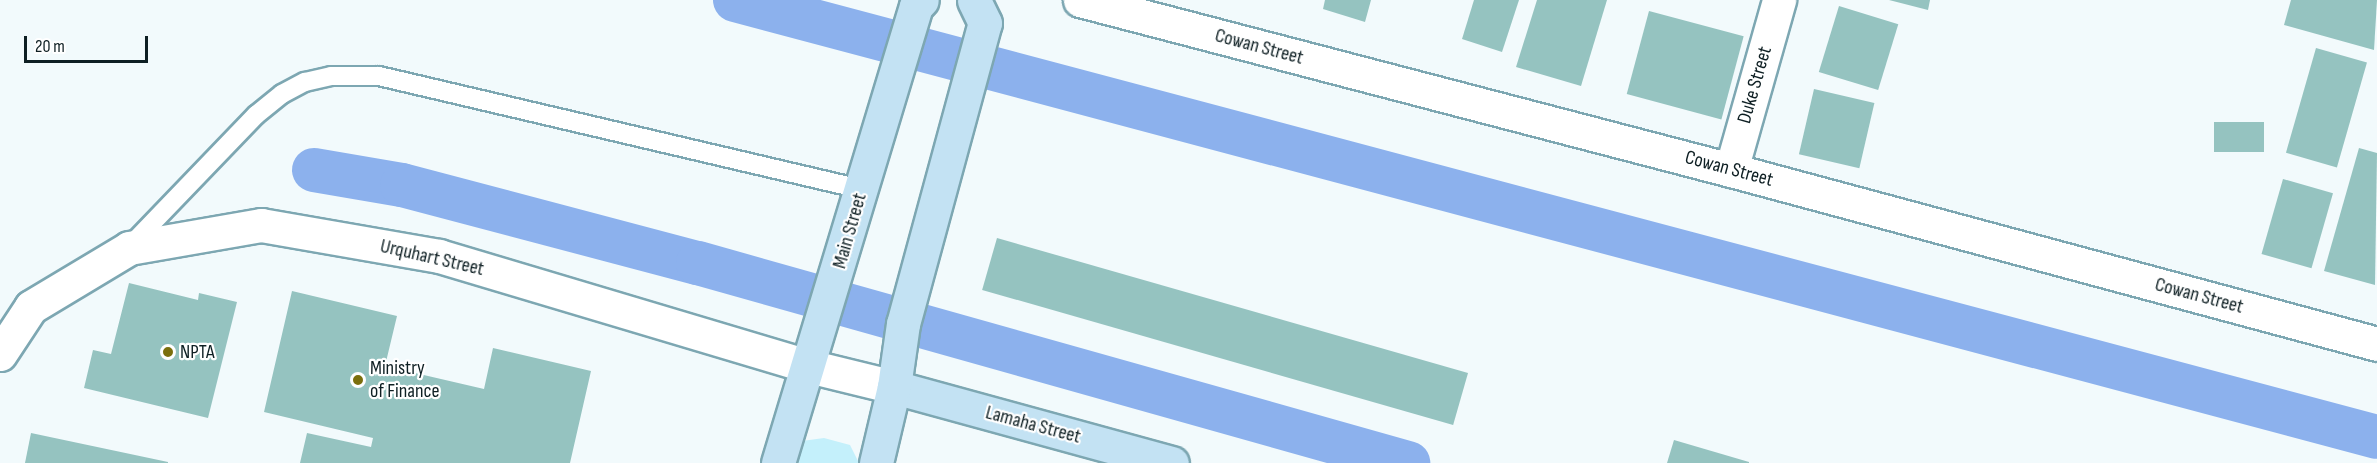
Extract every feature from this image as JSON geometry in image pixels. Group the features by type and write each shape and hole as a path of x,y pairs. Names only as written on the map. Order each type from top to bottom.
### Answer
{"main road":[{"name":"Main Street","path":"778,463 827,310 919,3"},
{"path":"876,463 894,387 903,324 980,11"},
{"name":"Lamaha Street","path":"894,387 1172,463"}],"street":[{"name":"Cowan Street","path":"1080,0 1731,170 2377,344"},
{"name":"Duke Street","path":"1731,170 1779,0"},
{"name":"Urquhart Street","path":"0,354 31,307 129,248 261,225 439,256 808,366 894,387"}],"lane":[{"path":"129,248 256,115 282,93 305,82 331,76 379,76 862,189"}],"shaded area":[{"path":"824,438 850,445 859,463 789,463 802,441"}],"building":[{"path":"1325,0 1371,0 1365,22 1323,9"},
{"path":"1474,0 1519,0 1502,52 1462,39"},
{"path":"1537,0 1607,0 1581,86 1516,67"},
{"path":"1889,0 1930,0 1928,10"},
{"path":"2291,0 2377,0 2374,50 2284,25"},
{"path":"1839,6 1898,24 1878,90 1819,72"},
{"path":"1649,11 1744,36 1721,119 1627,94"},
{"path":"2316,48 2367,63 2337,167 2286,153"},
{"path":"1814,89 1874,103 1859,168 1799,154"},
{"path":"2214,122 2264,122 2264,152 2214,152"},
{"path":"2359,148 2377,153 2375,285 2324,271"},
{"path":"2283,179 2333,193 2311,268 2262,254"},
{"path":"997,238 1468,373 1453,425 982,290"},
{"name":"NPTA","path":"129,283 198,300 199,293 237,302 208,418 84,388 93,350 111,354"},
{"name":"Ministry of Finance","path":"292,291 397,316 385,366 484,389 493,348 591,371 570,463 300,463 307,433 371,447 373,438 264,412"},
{"path":"31,433 168,462 168,463 25,463"},
{"path":"1674,440 1749,462 1749,463 1667,463"}],"waterway":[{"path":"735,0 2377,437"},
{"path":"314,170 402,185 698,263 1408,463"}],"place":[{"name":"NPTA","path":"168,352"},
{"name":"Ministry of Finance","path":"358,380"}]}
